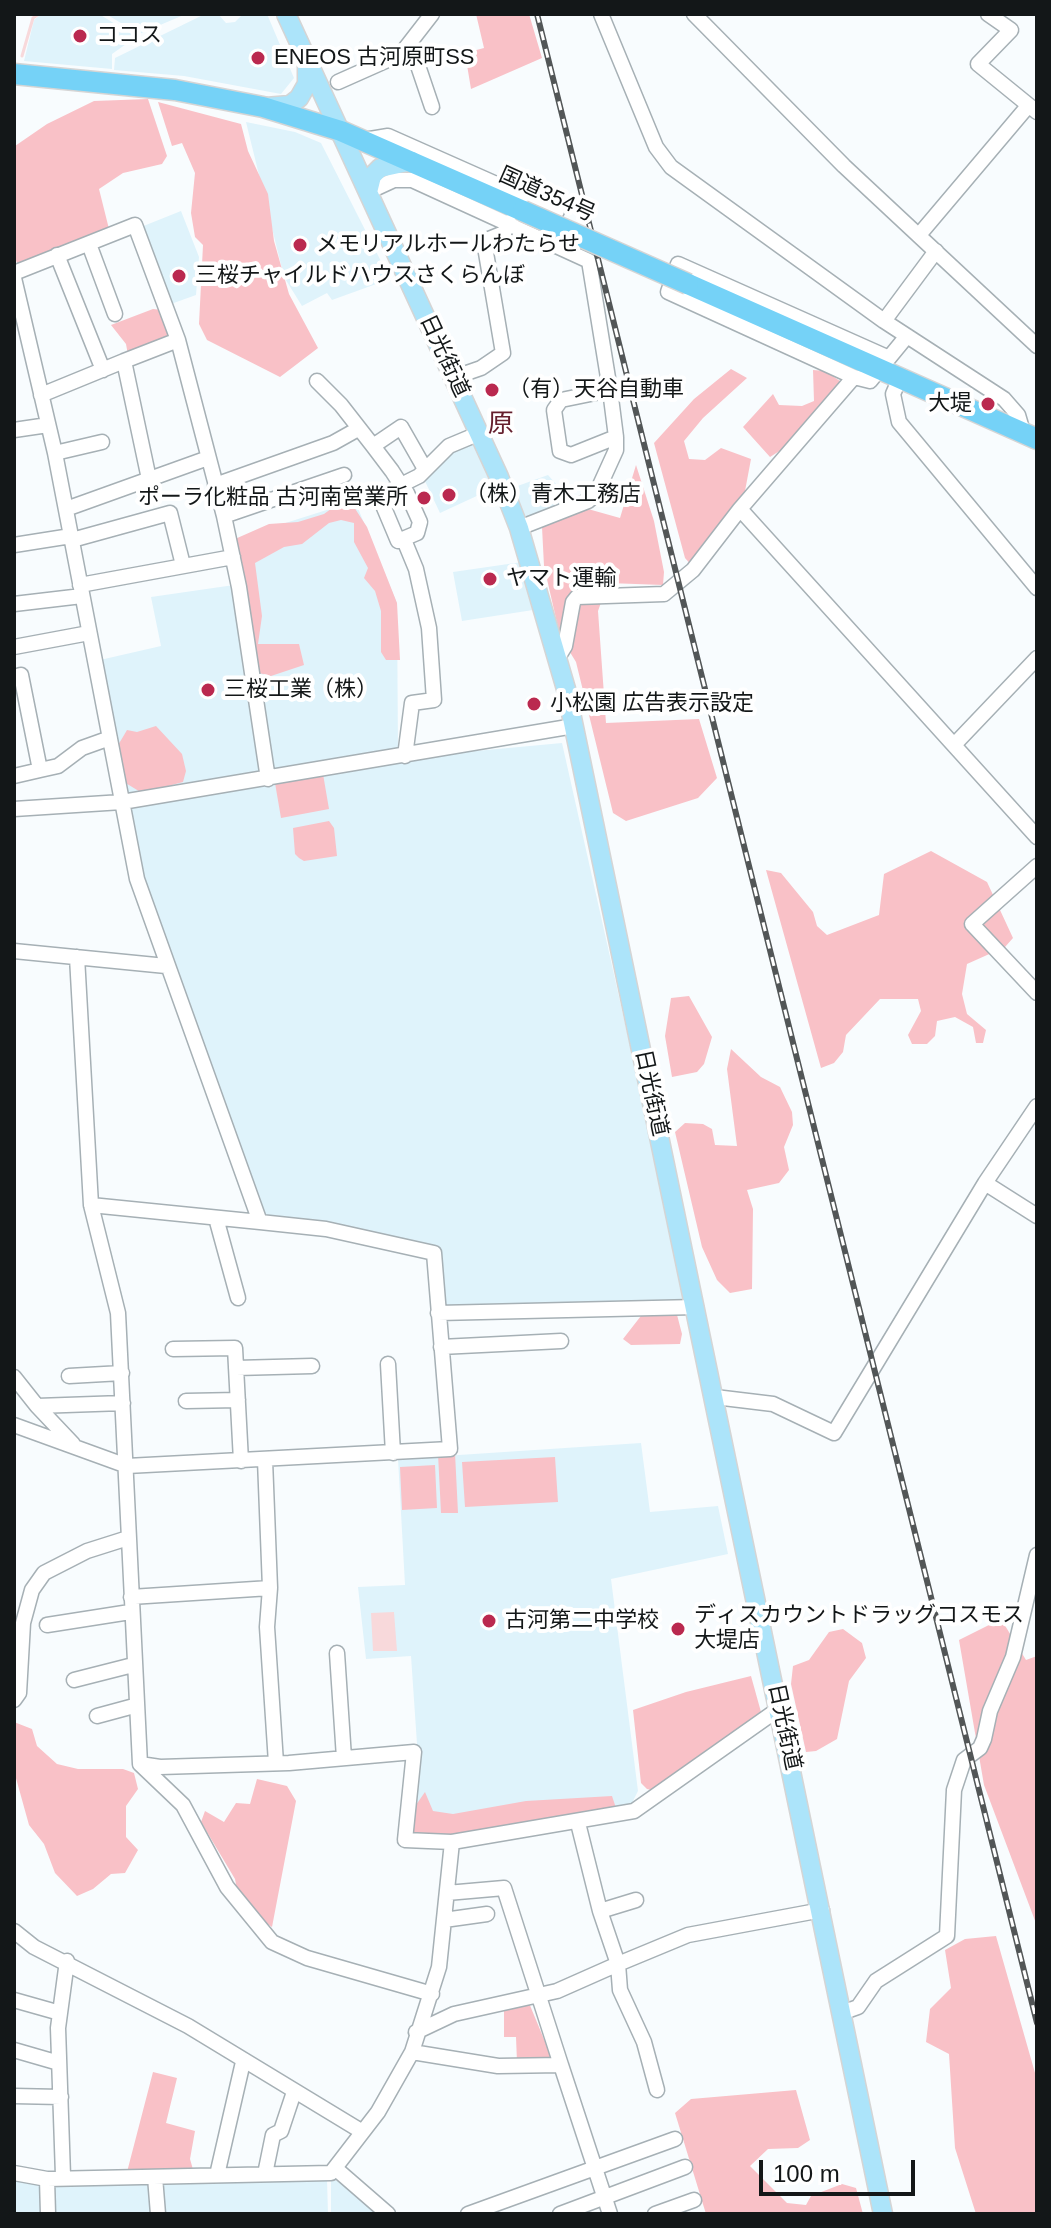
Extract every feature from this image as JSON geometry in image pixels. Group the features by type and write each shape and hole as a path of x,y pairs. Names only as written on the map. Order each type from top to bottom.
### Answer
{"highway":[{"name":"国道354号","path":"14,74 175,90 263,107 341,131 412,161 516,216 885,364 900,378 1030,436"}],"main road":[{"name":"日光街道","path":"286,14 480,433 519,528 557,659 574,726 844,2012 883,2214"},
{"path":"263,107 282,107 299,98 307,84 307,58"},
{"path":"368,192 372,176 380,168 412,161"}],"street":[{"path":"338,82 401,54 432,14"},
{"path":"601,14 656,147 671,167 884,321 1004,399 1030,436"},
{"path":"694,14 844,166 1037,346"},
{"path":"919,235 1033,109 978,64 1011,30 988,14"},
{"path":"411,45 432,107"},
{"path":"364,140 388,136 557,211 541,238"},
{"path":"368,192 406,178 516,216 541,238 589,261 610,390 616,450 596,494 588,501 519,528"},
{"path":"455,377 481,368 503,353 484,241 504,233 516,216"},
{"path":"260,1222 137,879 55,453 18,312 14,277 57,255 135,225 178,340 224,516 268,779"},
{"path":"89,244 115,314"},
{"path":"884,321 936,251"},
{"path":"57,255 103,370"},
{"path":"885,364 678,264 668,292 854,377 870,381 885,364 907,336"},
{"path":"41,395 178,340"},
{"path":"124,361 149,479"},
{"path":"557,659 565,646 573,602 577,597 664,594 693,570 740,509 854,377"},
{"path":"900,378 893,394 899,422 1037,588"},
{"path":"317,381 373,446 401,485 420,522 417,533 398,541 382,503 384,495 401,485 425,469 449,446 480,433"},
{"path":"610,390 561,400 554,410 560,451 571,455 616,437"},
{"path":"14,430 48,425"},
{"path":"373,446 401,427 425,469"},
{"path":"215,485 333,443 358,429"},
{"path":"55,453 102,442"},
{"path":"66,509 208,458"},
{"path":"224,516 344,475"},
{"path":"740,509 1037,837"},
{"path":"14,545 72,538 170,513 183,565"},
{"path":"404,540 416,569 429,628 434,700 412,703 405,756"},
{"path":"14,604 183,565 233,557"},
{"path":"14,647 89,633"},
{"path":"954,745 1037,658"},
{"path":"14,677 21,675 40,770"},
{"path":"14,809 122,802 574,726"},
{"path":"14,776 58,766 82,748 110,738"},
{"path":"1037,866 972,924 1037,993"},
{"path":"14,951 166,966"},
{"path":"77,957 91,1205 118,1313 127,1466 134,1706 140,1764 183,1805 227,1887 272,1942 307,1958 432,1994"},
{"path":"715,1397 773,1404 834,1433 985,1183 1037,1106"},
{"path":"985,1183 1037,1216"},
{"path":"14,1425 127,1466 450,1449 434,1253 326,1229 91,1205"},
{"path":"216,1218 238,1298"},
{"path":"438,1313 696,1307"},
{"path":"441,1347 561,1341"},
{"path":"173,1349 235,1348 241,1461"},
{"path":"388,1364 393,1453"},
{"path":"236,1368 312,1366"},
{"path":"69,1376 122,1373"},
{"path":"14,1377 76,1447"},
{"path":"186,1401 238,1400"},
{"path":"37,1406 123,1403"},
{"path":"265,1460 270,1588 267,1627 276,1763"},
{"path":"14,1700 19,1693 23,1623 32,1590 44,1573 87,1551 128,1538"},
{"path":"844,2012 858,2007 876,1981 947,1936 954,1790 964,1760 980,1748 984,1739 990,1711 1013,1657 1037,1555"},
{"path":"47,1625 131,1605 270,1588"},
{"path":"337,1653 344,1758"},
{"path":"74,1680 133,1665"},
{"path":"97,1716 134,1706"},
{"path":"140,1764 160,1767 276,1763 414,1752 405,1840 452,1842 578,1823 634,1811 780,1708"},
{"path":"578,1823 600,1911 618,1964 620,1990 644,2042 657,2090"},
{"path":"14,2173 47,2179 63,2176 331,2173 378,2112 412,2052 416,2032 432,1994 452,1842"},
{"path":"447,1893 504,1888 610,2214"},
{"path":"600,1911 636,1900"},
{"path":"416,2032 454,2014 557,1991 688,1935 822,1910"},
{"path":"444,1920 487,1914"},
{"path":"14,1931 34,1947 67,1961 188,2026 361,2131"},
{"path":"63,2176 59,2063 60,2013 67,1961"},
{"path":"14,2000 60,2013"},
{"path":"14,2050 59,2063"},
{"path":"412,2052 498,2066 561,2065"},
{"path":"217,2175 243,2062"},
{"path":"265,2174 273,2135 281,2131 294,2092"},
{"path":"14,2096 61,2097"},
{"path":"468,2214 675,2139"},
{"path":"560,2214 685,2167"},
{"path":"335,2168 388,2214"},
{"path":"155,2177 158,2214"},
{"path":"47,2179 48,2214"},
{"path":"655,2214 694,2200"}],"shaded area":[{"path":"41,14 99,14 136,37 112,54 112,69 24,61 34,20"},
{"path":"106,14 186,14 139,34"},
{"path":"205,14 218,14 226,23 235,22 243,14 267,14 294,78 281,94 184,76 114,70 115,58"},
{"path":"476,14 529,14 542,58 471,89 465,53 484,48"},
{"path":"148,99 167,156 162,164 123,173 99,189 109,229 39,259 17,263 14,255 15,146 47,124 94,101"},
{"path":"158,102 241,124 248,151 268,194 274,241 289,294 318,348 280,377 207,340 199,324 203,245 195,237 191,213 195,173 182,143 172,146"},
{"path":"246,122 295,132 321,143 390,279 332,300 327,293 302,306 284,277"},
{"name":"三桜チャイルドハウスさくらんぼ","path":"181,211 199,257 196,295 171,304 141,227"},
{"path":"153,309 162,310 173,339 128,355 126,344 111,325"},
{"path":"731,369 747,378 703,418 684,441 689,459 705,460 721,448 751,459 745,491 701,547 692,566 685,558 654,443 694,399"},
{"path":"813,370 825,371 843,383 781,450 770,457 743,427 773,394 779,405 802,406 814,401"},
{"path":"475,443 494,488 440,513 424,479 450,451"},
{"path":"636,465 654,521 664,572 663,585 608,583 598,611 606,723 699,719 717,778 698,798 626,821 613,813 576,662 560,636 544,566 542,527 588,509 620,518"},
{"path":"548,475 572,502 523,519 512,488"},
{"path":"355,501 397,603 398,752 271,774 235,539"},
{"path":"352,504 367,527 397,603 400,660 386,660 381,652 381,611 375,591 364,578 368,568 354,542 354,523 341,520 329,523 302,544 284,547 255,563 262,616 258,644 299,644 304,665 271,676 259,673 243,647 234,604 235,539 269,524 298,522 324,514 335,506"},
{"path":"522,562 533,610 462,621 453,572"},
{"path":"234,585 261,775 126,797 100,660 161,646 151,597"},
{"path":"156,726 182,754 186,771 183,782 142,793 124,782 117,747 127,730 137,732"},
{"path":"562,743 686,1295 682,1302 440,1308 435,1251 263,1217 143,880 130,807 422,756"},
{"path":"323,774 329,809 281,818 275,783"},
{"path":"329,821 334,828 337,856 304,861 299,858 295,854 293,828"},
{"path":"931,851 987,882 1013,938 1005,947 967,964 962,994 967,1014 986,1030 983,1043 976,1043 973,1027 955,1017 937,1021 935,1036 927,1044 912,1044 908,1035 921,1011 918,999 880,999 846,1035 843,1052 834,1063 821,1068 766,870 781,873 813,912 817,926 827,935 879,915 884,874"},
{"path":"689,996 712,1037 704,1064 697,1072 672,1077 665,1036 671,998"},
{"path":"731,1049 761,1077 780,1087 792,1112 793,1125 784,1147 789,1170 779,1183 747,1190 753,1209 752,1289 730,1293 717,1280 702,1247 675,1132 685,1123 703,1124 712,1129 715,1145 737,1146 727,1069"},
{"path":"676,1311 682,1334 680,1344 631,1345 623,1339 644,1312"},
{"name":"古河第二中学校","path":"641,1443 650,1512 718,1506 728,1554 611,1579 638,1791 632,1803 576,1815 415,1832 417,1744 411,1656 366,1659 358,1587 405,1585 398,1459"},
{"path":"455,1453 458,1513 441,1513 438,1454"},
{"path":"555,1457 558,1502 465,1507 462,1462"},
{"path":"435,1465 437,1508 402,1510 400,1467"},
{"path":"394,1612 397,1651 373,1651 371,1613"},
{"path":"1001,1619 1026,1660 1037,1656 1037,1926 984,1785 959,1640"},
{"path":"843,1629 862,1643 866,1658 849,1681 837,1739 816,1751 806,1752 791,1684 793,1666 809,1660 829,1632"},
{"path":"751,1676 761,1712 656,1791 647,1789 641,1783 633,1710 686,1692"},
{"path":"14,1722 32,1729 37,1746 57,1764 78,1769 123,1769 134,1773 138,1789 126,1806 126,1837 138,1850 125,1873 111,1874 93,1889 77,1896 55,1873 44,1844 29,1825 14,1771"},
{"path":"257,1779 287,1786 296,1801 272,1927 240,1905 235,1879 201,1822 205,1811 224,1822 236,1803 250,1804"},
{"path":"425,1792 433,1811 453,1814 526,1801 612,1796 617,1811 453,1838 410,1836 411,1812"},
{"path":"996,1936 1037,2080 1037,2214 976,2214 955,2148 949,2054 926,2042 930,2009 951,1988 945,1950 965,1939"},
{"path":"529,2003 553,2061 517,2062 516,2037 504,2037 504,2010"},
{"path":"153,2072 177,2078 166,2123 195,2131 190,2159 194,2173 127,2172"},
{"path":"796,2090 810,2140 798,2148 768,2149 750,2166 787,2203 806,2205 811,2196 842,2184 856,2188 863,2214 706,2214 675,2113 691,2099"},
{"path":"14,2178 43,2182 44,2214 14,2214"},
{"path":"327,2179 328,2214 163,2214 161,2182"},
{"path":"331,2179 351,2186 382,2214 331,2214"},
{"path":"152,2180 155,2214 52,2214 52,2182"}],"waterway":[{"path":"22,56 33,18 39,14"}],"railway":[{"path":"537,14 1037,2023"}],"place":[{"name":"ココス","path":"80,36"},
{"name":"ENEOS 古河原町SS","path":"258,58"},
{"name":"メモリアルホールわたらせ","path":"300,245"},
{"name":"三桜チャイルドハウスさくらんぼ","path":"179,276"},
{"name":"（有）天谷自動車","path":"492,390"},
{"name":"大堤","path":"988,404"},
{"name":"（株）青木工務店","path":"449,495"},
{"name":"ポーラ化粧品 古河南営業所","path":"424,498"},
{"name":"ヤマト運輸","path":"490,579"},
{"name":"三桜工業（株）","path":"208,690"},
{"name":"小松園 広告表示設定","path":"534,704"},
{"name":"古河第二中学校","path":"489,1621"},
{"name":"ディスカウントドラッグコスモス 大堤店","path":"678,1629"}],"district":[{"name":"原","path":"501,425"}]}
